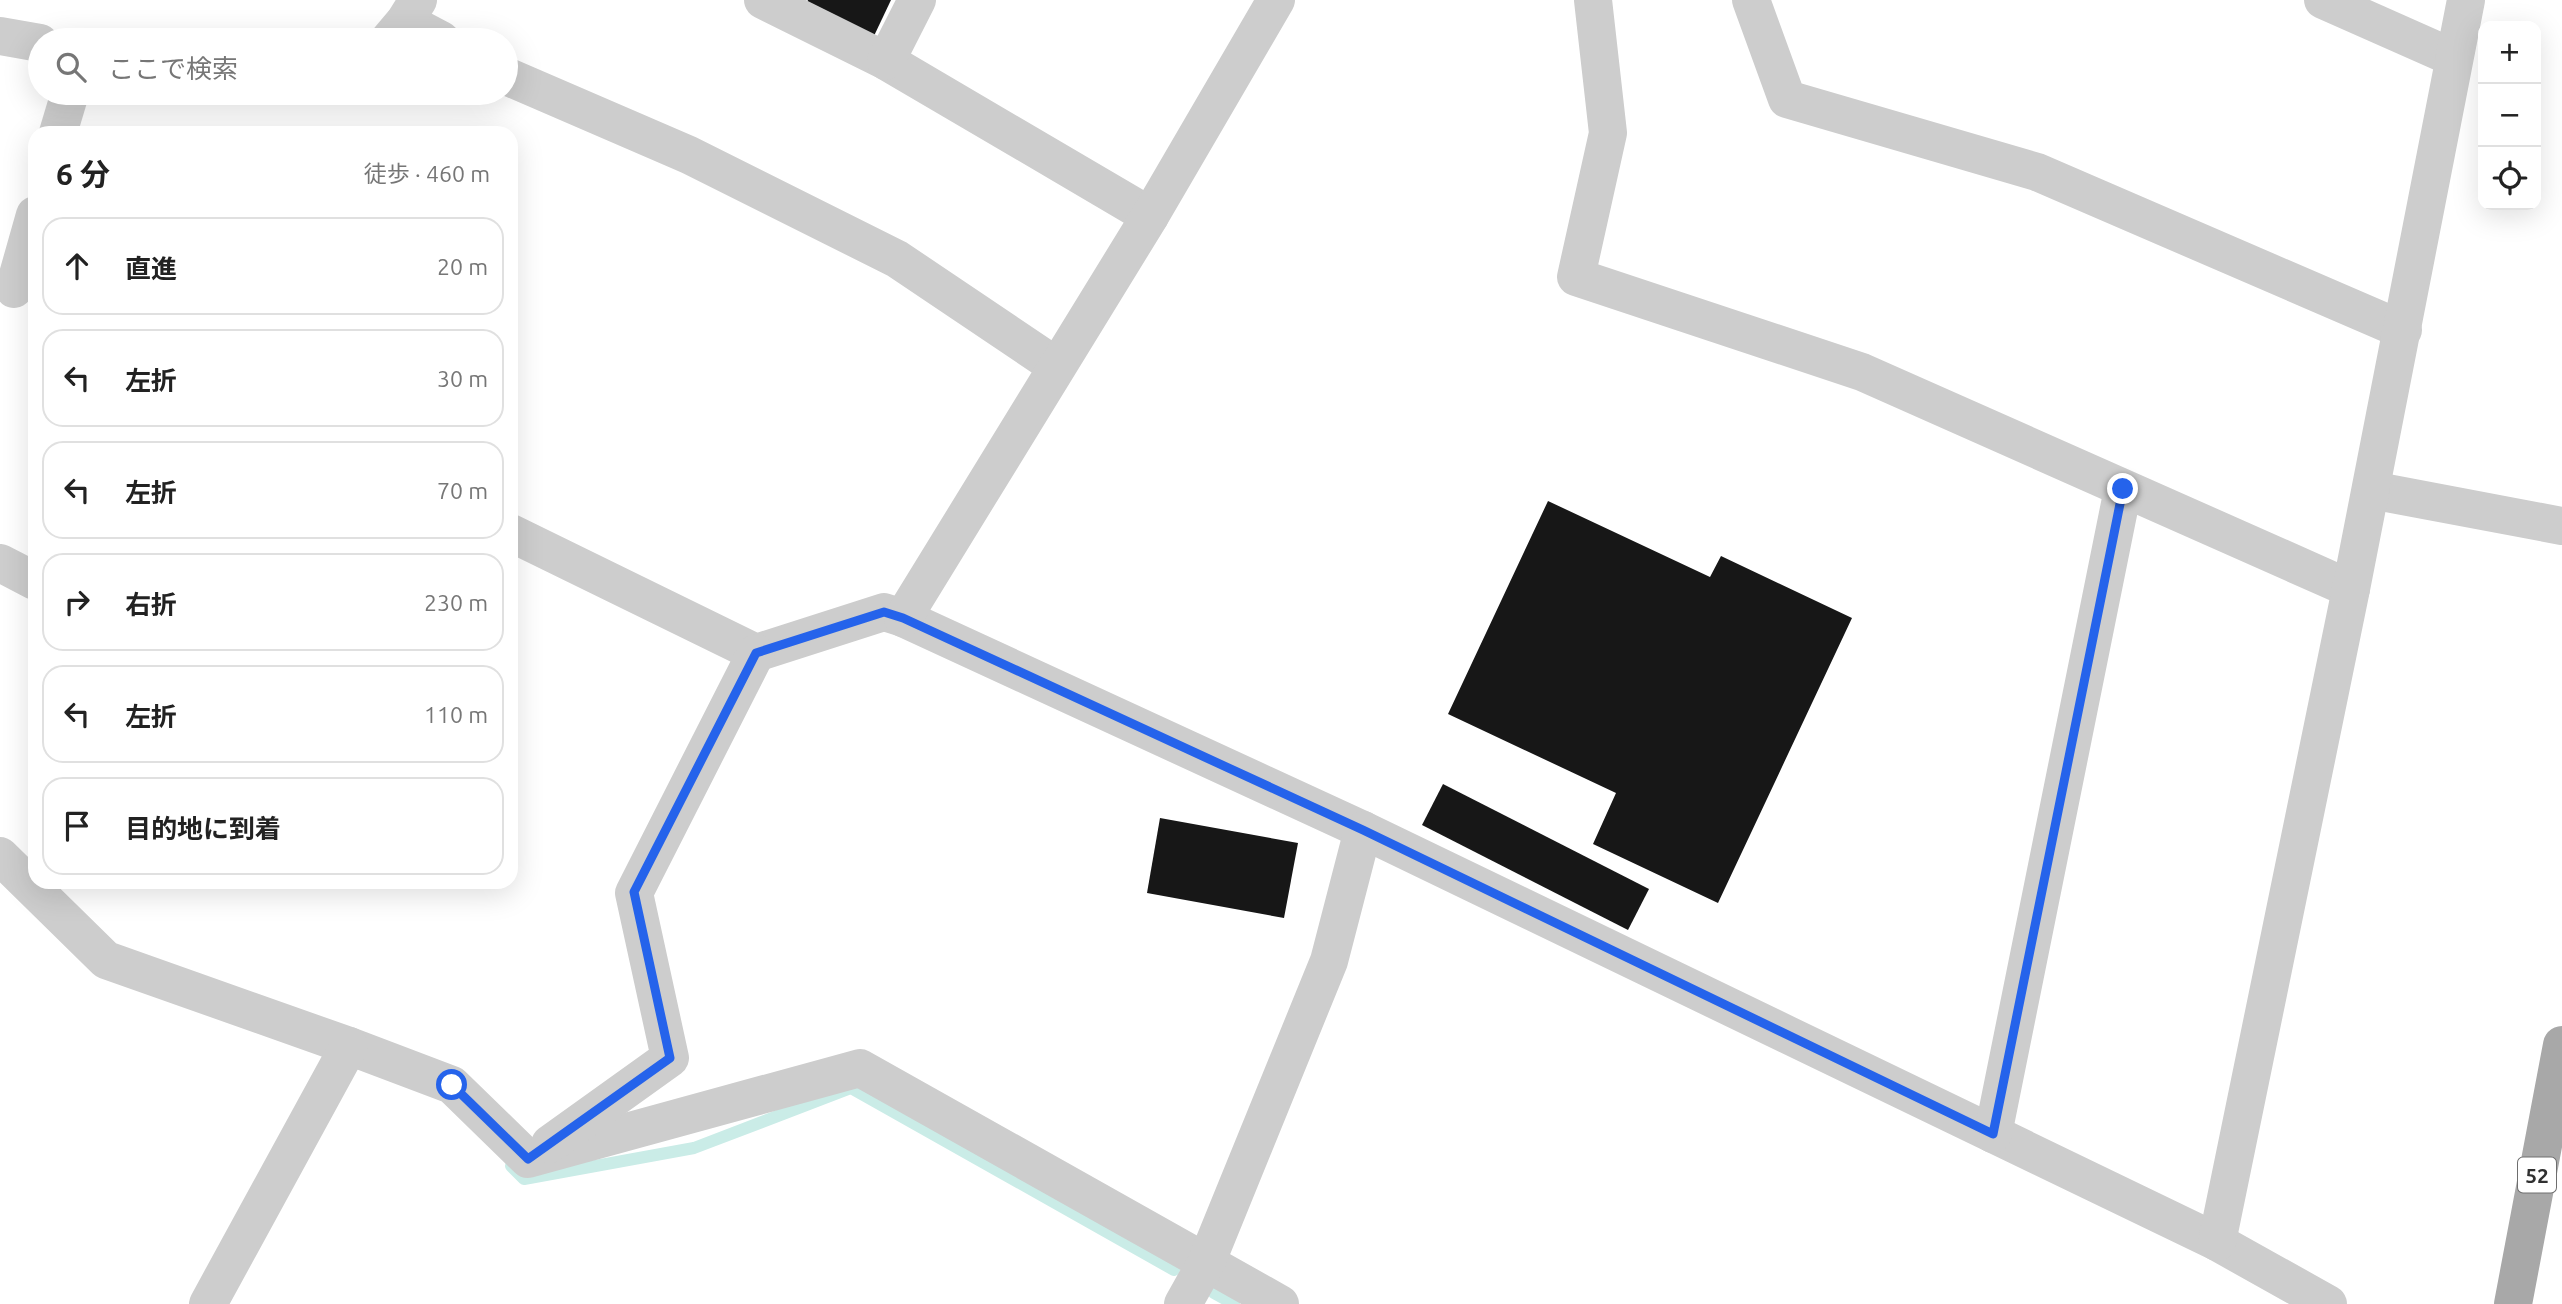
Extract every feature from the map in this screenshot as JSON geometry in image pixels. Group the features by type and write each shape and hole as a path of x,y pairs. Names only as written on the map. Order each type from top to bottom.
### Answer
{"main road":[{"name":"52","path":"2513,1304 2562,1045"}],"street":[{"path":"763,0 886,61 1150,216"},
{"path":"886,61 917,0"},
{"path":"903,618 1150,216 1276,0"},
{"path":"1593,0 1608,133 1576,276 1862,372 2351,589"},
{"path":"1751,0 1787,99 2038,172 2403,330"},
{"path":"2323,0 2454,58"},
{"path":"2217,1242 2371,490 2466,0"},
{"path":"0,36 28,41"},
{"path":"518,81 689,155 897,259 1056,366"},
{"path":"60,126 66,105"},
{"path":"16,290 28,243"},
{"path":"1993,1134 2123,489"},
{"path":"2371,490 2562,526"},
{"path":"518,536 756,653 884,612 903,618 1363,830 2217,1242 2328,1304"},
{"path":"0,563 28,577"},
{"path":"528,1159 670,1058 634,892 756,653"},
{"path":"1183,1304 1206,1263 1329,961 1363,830"},
{"path":"0,856 28,883"},
{"path":"34,889 106,960 452,1085 528,1159"},
{"path":"208,1304 349,1046"},
{"path":"528,1159 860,1068 1280,1304"}],"building":[{"path":"808,0 891,0 873,38 806,4"},
{"path":"1548,501 1710,577 1721,556 1852,618 1718,903 1593,844 1616,793 1448,714"},
{"path":"1443,784 1649,889 1628,930 1422,825"},
{"path":"1160,818 1298,843 1284,918 1147,893"}],"waterway":[{"path":"511,1166 524,1179 694,1148 851,1088 1174,1270"},
{"path":"1214,1293 1234,1304"}],"route":[{"path":"452,1085 528,1159 670,1058 634,892 756,653 884,612 903,618 1363,830 1993,1134 2123,489"}]}
